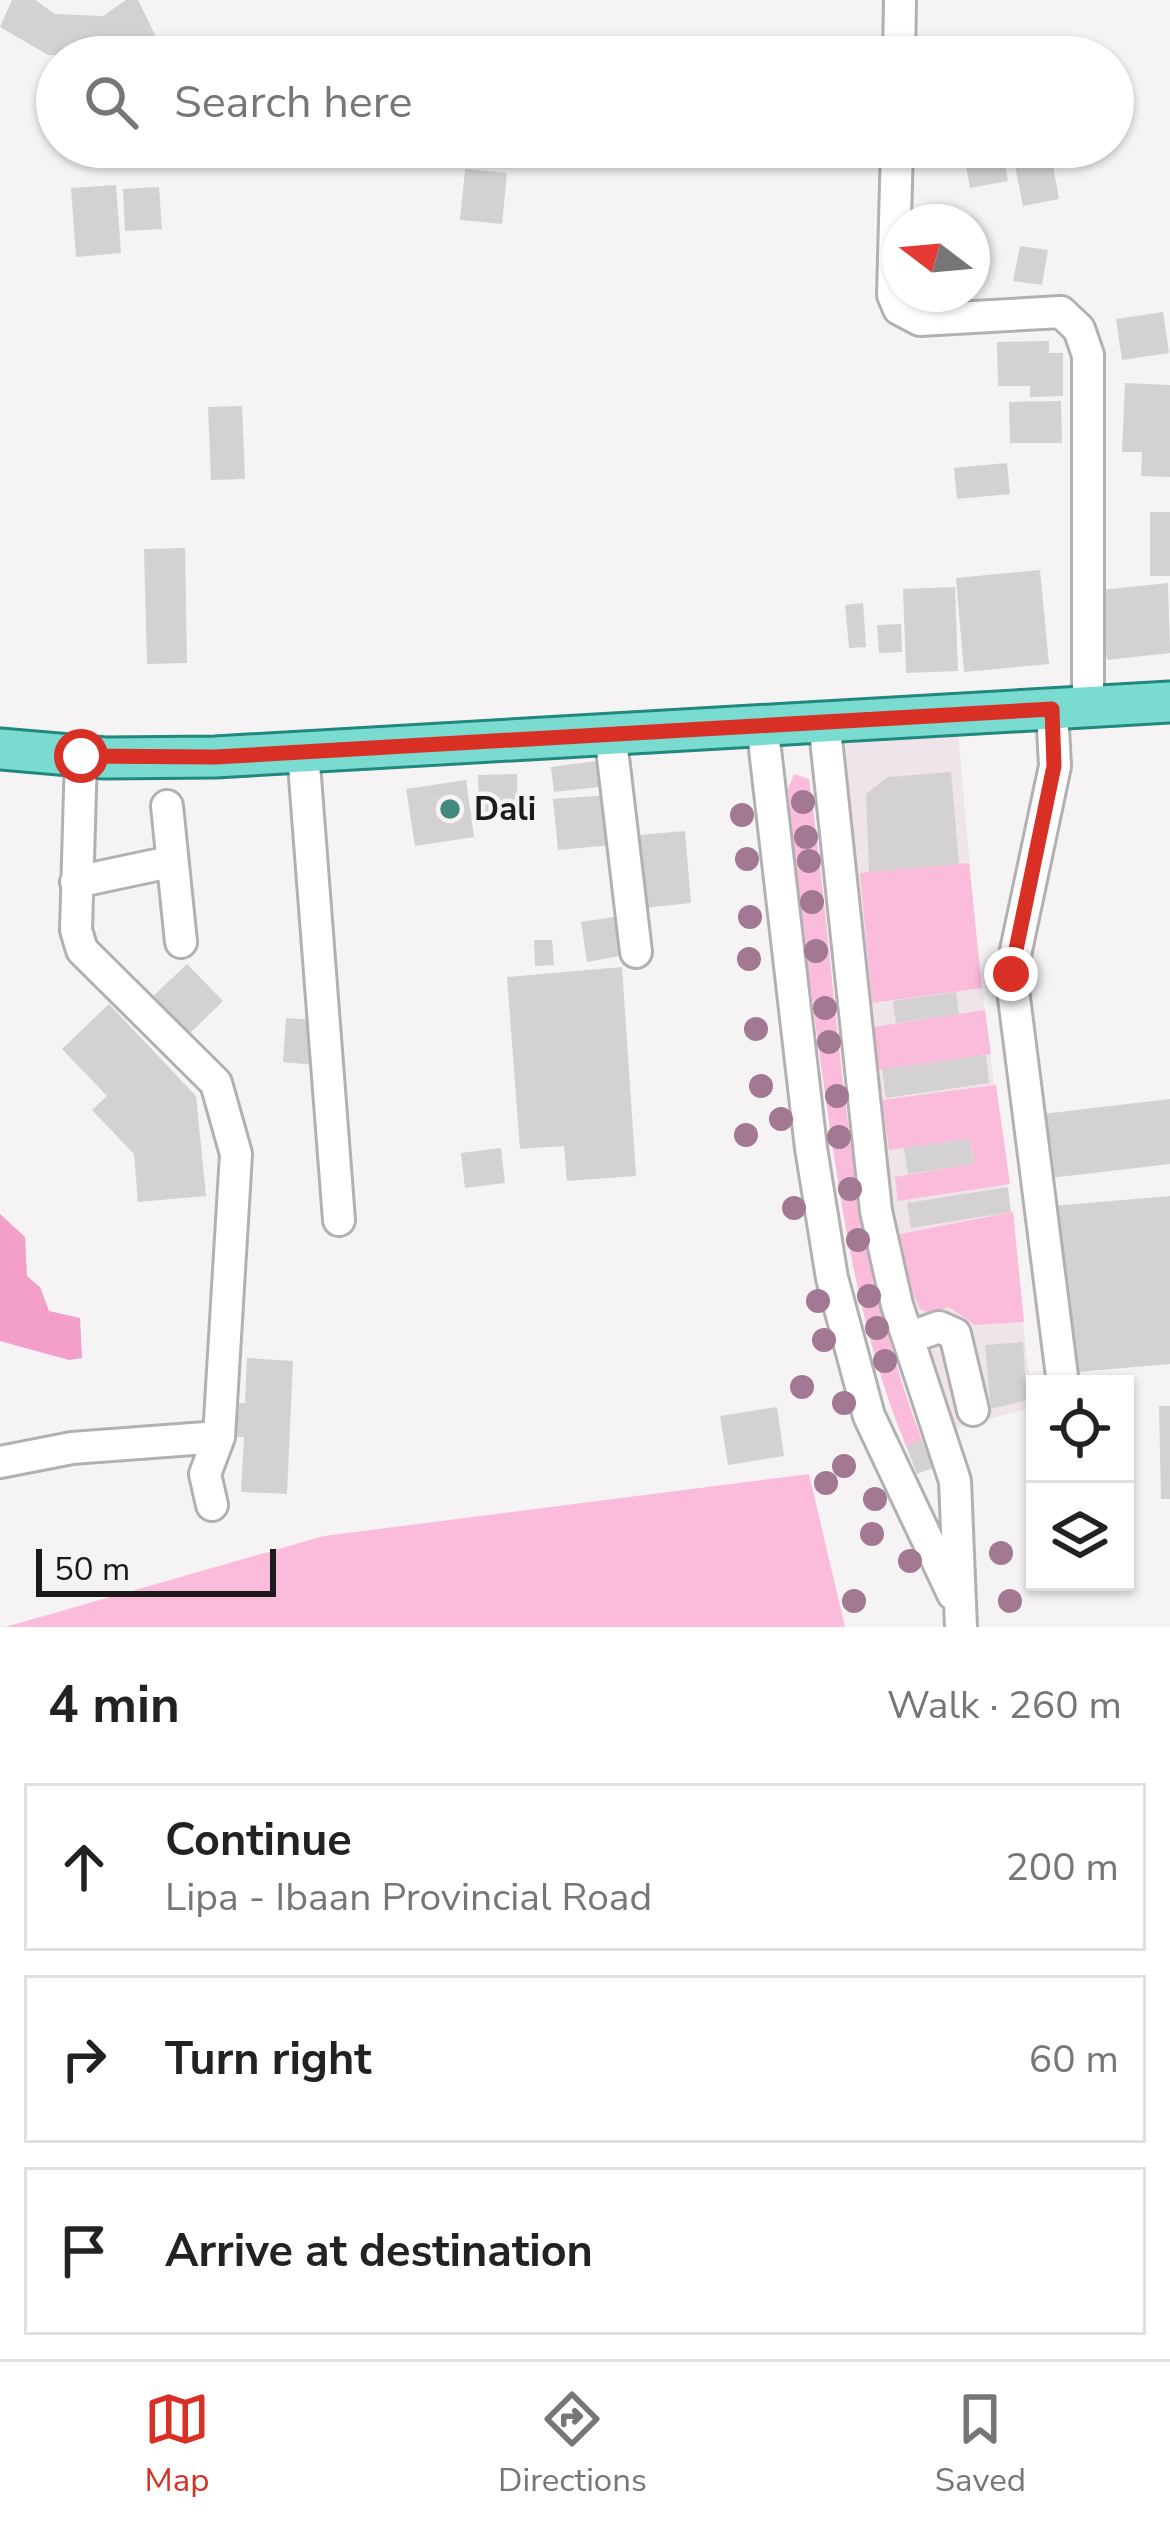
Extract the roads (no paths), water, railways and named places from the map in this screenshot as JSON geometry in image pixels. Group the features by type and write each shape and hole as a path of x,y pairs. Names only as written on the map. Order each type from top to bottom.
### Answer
{"main road":[{"path":"0,749 81,756 304,751 1170,702"}],"street":[{"path":"899,36 900,0"},
{"path":"896,168 893,295 899,309 920,320 1061,312 1079,329 1088,356 1070,708 1011,974 1063,1375"},
{"path":"824,720 876,1211 908,1338 955,1481 960,1617"},
{"path":"762,723 811,1148 832,1278 869,1416 960,1617"},
{"path":"610,732 636,952"},
{"path":"304,751 339,1220"},
{"path":"81,756 76,930 82,950 216,1083 236,1154 219,1437 206,1474 212,1505"},
{"path":"167,806 181,942"},
{"path":"76,882 170,862"},
{"path":"908,1338 939,1328 955,1334 974,1410"},
{"path":"0,1462 72,1448 219,1437"}],"place":[{"name":"Dali","path":"450,809"}]}
